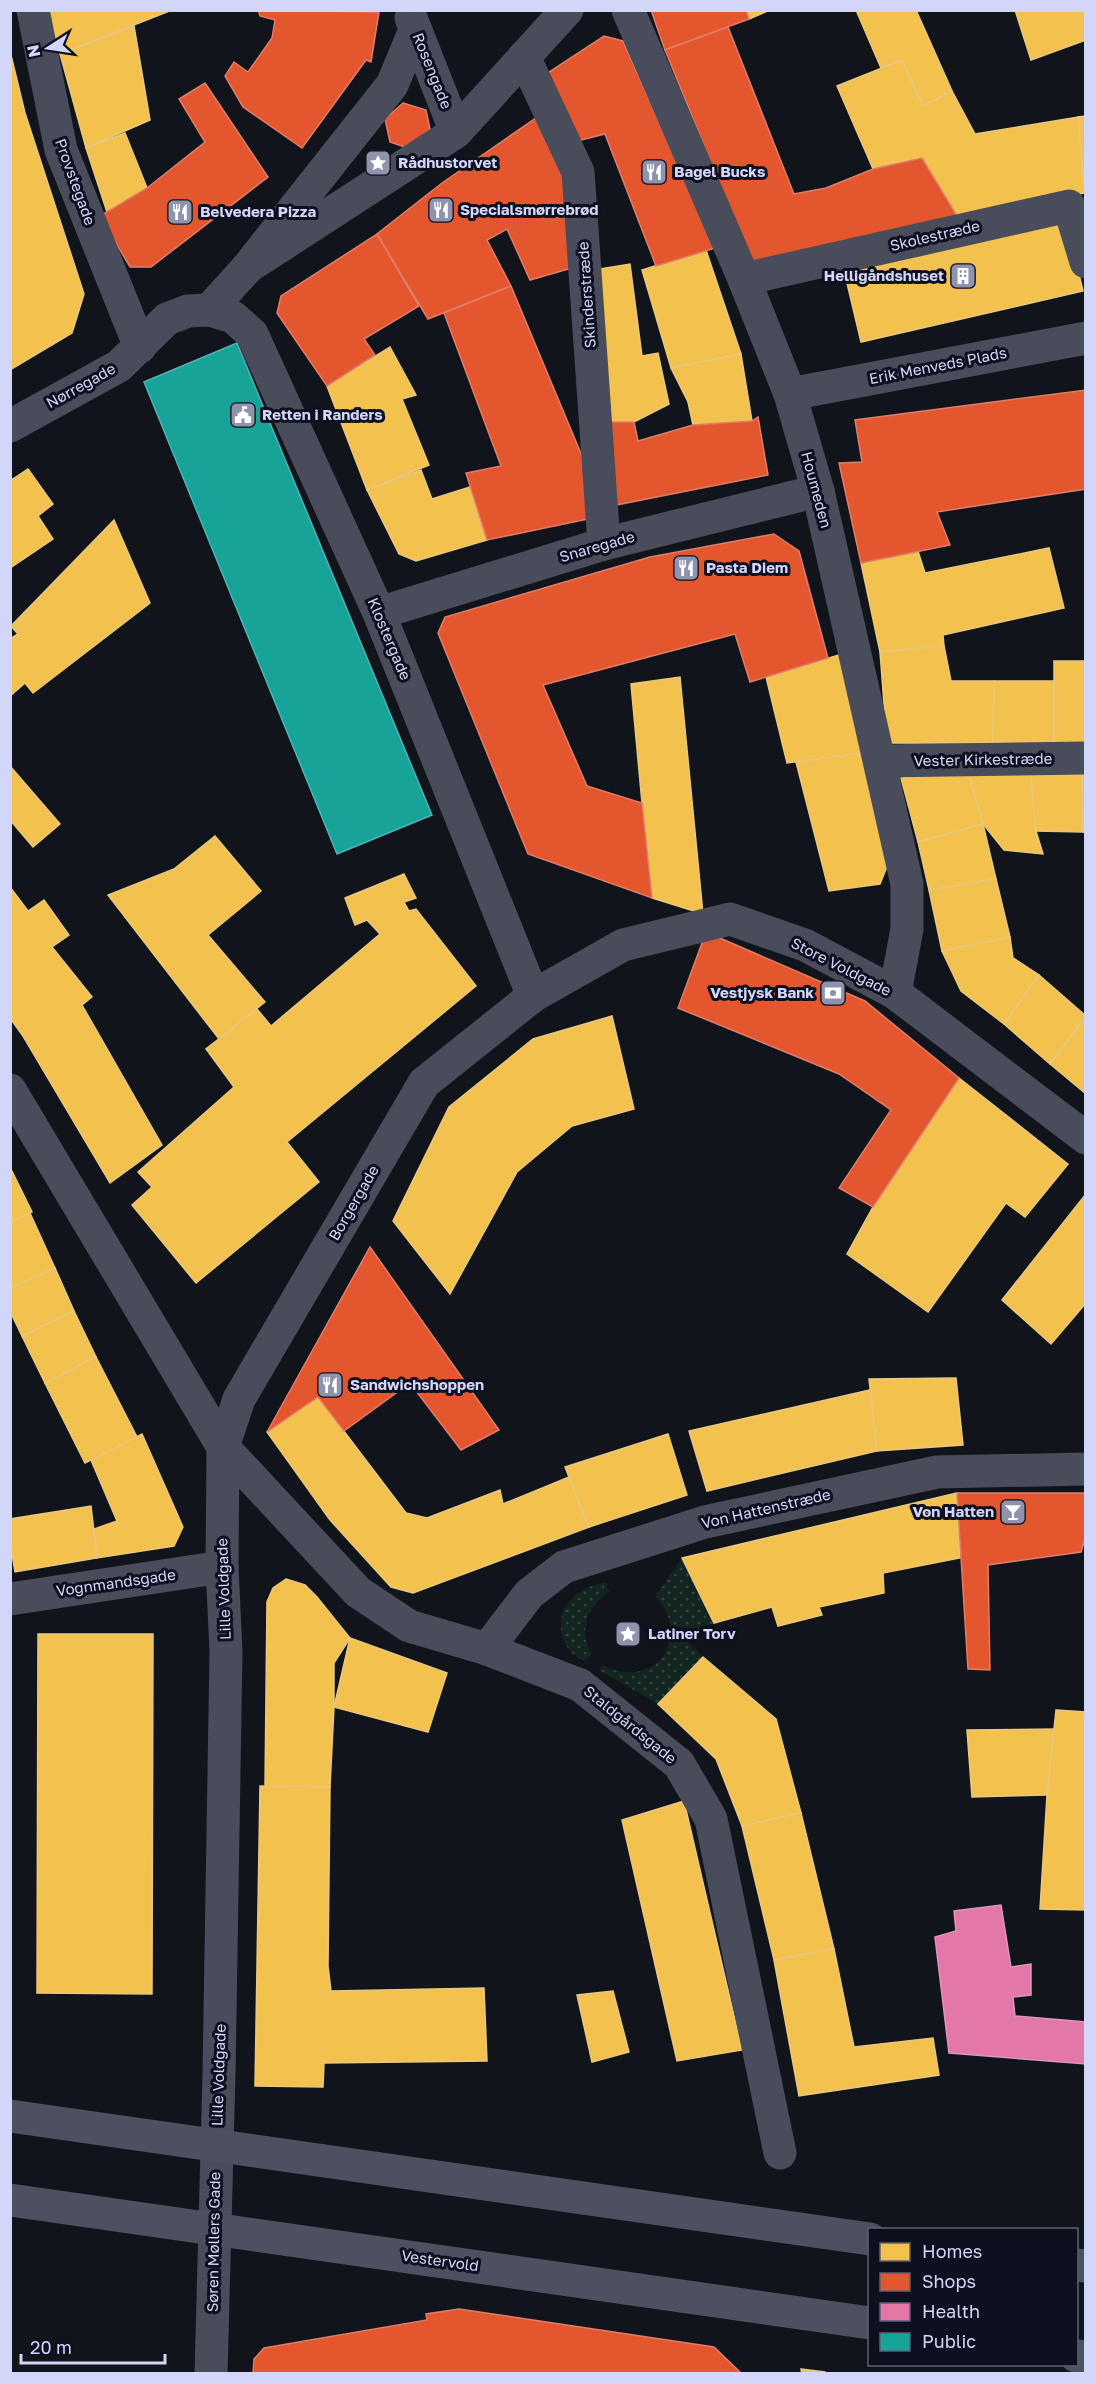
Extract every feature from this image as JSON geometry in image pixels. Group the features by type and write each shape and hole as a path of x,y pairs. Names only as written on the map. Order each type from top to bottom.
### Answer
{"main road":[{"path":"10,2116 868,2239"},
{"name":"Vestervold","path":"10,2200 868,2324"}],"street":[{"name":"Provstegade","path":"33,10 61,150 140,346"},
{"path":"248,267 456,132 567,10"},
{"name":"Houmeden","path":"628,10 744,279 790,394 818,491 908,884 907,929 895,993"},
{"path":"209,310 248,267 392,85 411,20"},
{"name":"Rosengade","path":"411,20 456,132"},
{"name":"Skinderstræde","path":"524,57 578,172 604,544"},
{"name":"Skolestræde","path":"744,279 1069,206 1086,262"},
{"name":"Nørregade","path":"10,426 119,366 167,320 188,311 209,310"},
{"name":"Klostergade","path":"209,310 233,317 252,334 379,613 533,996"},
{"name":"Erik Menveds Plads","path":"790,394 1086,338"},
{"name":"Snaregade","path":"379,613 604,544 818,491"},
{"name":"Vester Kirkestræde","path":"880,761 1086,758"},
{"name":"Store Voldgade","path":"533,996 623,945 730,919 805,945 895,993 1086,1138"},
{"name":"Borgergade","path":"223,1447 239,1399 424,1083 533,996"},
{"path":"10,1090 223,1447"},
{"name":"Lille Voldgade","path":"217,2146 226,1651 222,1567 223,1447"},
{"name":"Staldgårdsgade","path":"223,1447 358,1592 409,1626 487,1649 580,1685 680,1764 711,1819 780,2153"},
{"name":"Von Hattenstræde","path":"487,1649 529,1594 564,1567 705,1522 937,1472 1086,1469"},
{"name":"Vognmandsgade","path":"10,1599 222,1567"},
{"name":"Søren Møllers Gade","path":"212,2373 217,2146"}],"green space":[{"path":"682,1558 714,1623 694,1629 671,1626 665,1610 655,1597"},
{"path":"606,1582 609,1592 595,1604 587,1619 585,1636 592,1654 584,1661 572,1653 565,1643 561,1622 563,1613 572,1598 587,1588"},
{"path":"670,1639 687,1641 703,1657 658,1704 599,1670 603,1665 623,1672 644,1670 661,1659"}],"building: Homes":[{"path":"48,10 172,10 60,54"},
{"path":"746,10 770,10 749,19"},
{"path":"856,10 916,10 952,91 923,106 902,60 881,68"},
{"path":"1015,10 1085,10 1086,40 1031,60"},
{"path":"134,26 150,120 86,148 60,54"},
{"path":"10,51 25,113 84,294 72,333 10,370"},
{"path":"902,60 923,106 952,91 975,134 1078,117 1085,193 957,216 922,158 873,169 837,86"},
{"path":"1086,116 1086,193 1085,193 1078,117"},
{"path":"125,133 147,188 107,212 86,148"},
{"name":"Helligåndshuset","path":"1064,211 1083,291 861,342 842,262"},
{"path":"706,250 741,354 671,368 642,270"},
{"path":"630,264 642,356 658,353 669,404 634,422 603,422 594,270"},
{"path":"390,347 416,395 402,399 429,465 367,490 327,386"},
{"path":"741,354 752,421 693,425 688,402 671,368"},
{"path":"28,469 53,504 38,516 53,539 10,568 10,481"},
{"path":"421,470 432,499 470,487 487,540 416,561 399,554 367,490"},
{"path":"114,520 150,603 33,693 25,683 10,696 10,639 18,634 11,626"},
{"path":"1049,548 1064,608 943,635 944,646 880,652 861,563 918,551 925,573"},
{"path":"944,646 951,681 994,681 993,743 887,743 880,652"},
{"path":"839,655 863,753 787,763 766,677"},
{"path":"1054,661 1086,661 1086,743 1054,743"},
{"path":"680,677 703,914 652,898 642,803 631,684"},
{"path":"994,681 1054,681 1054,743 993,743"},
{"path":"863,753 890,859 880,884 829,891 796,762"},
{"path":"10,766 60,824 33,847 10,820"},
{"path":"1082,767 1086,767 1086,832 1083,832"},
{"path":"1082,767 1083,832 1036,831 1030,768"},
{"path":"967,768 983,824 918,842 901,778"},
{"path":"967,768 1030,768 1036,831 1043,854 1004,850 983,824"},
{"path":"983,824 996,879 929,890 918,842"},
{"path":"215,836 261,891 208,935 265,1002 219,1039 108,895 174,869"},
{"path":"404,874 416,898 404,902 409,911 416,909 476,986 287,1142 319,1182 196,1283 132,1205 152,1187 138,1172 234,1087 206,1049 257,1009 271,1026 380,934 367,920 355,925 345,898"},
{"path":"996,879 1010,937 942,951 929,890"},
{"path":"10,887 28,911 44,900 69,935 52,947 92,997 82,1005 162,1145 110,1183 10,1018"},
{"path":"1010,937 1013,958 1039,975 1004,1024 961,991 942,951"},
{"path":"1039,975 1086,1016 1050,1064 1004,1024"},
{"path":"612,1016 634,1109 572,1126 517,1172 450,1294 393,1221 449,1107 533,1039"},
{"path":"1086,1017 1086,1094 1050,1064"},
{"path":"959,1078 1068,1164 1025,1217 1006,1203 928,1312 847,1254 873,1207"},
{"path":"10,1167 32,1212 10,1223"},
{"path":"1086,1194 1086,1303 1051,1344 1002,1300"},
{"path":"30,1213 55,1268 10,1288 10,1223"},
{"path":"55,1268 74,1311 22,1336 10,1311 10,1288"},
{"path":"74,1311 96,1357 45,1383 22,1336"},
{"path":"96,1357 137,1437 85,1463 45,1383"},
{"path":"956,1378 963,1445 877,1451 869,1379"},
{"path":"870,1390 877,1451 707,1491 689,1431"},
{"path":"318,1397 406,1513 427,1518 500,1490 503,1504 569,1477 589,1527 413,1593 391,1587 330,1520 267,1432"},
{"path":"142,1434 183,1527 174,1546 97,1558 94,1529 117,1521 91,1460"},
{"path":"668,1434 687,1495 589,1527 565,1467"},
{"path":"957,1493 960,1558 883,1573 884,1593 819,1607 822,1615 778,1626 772,1607 714,1623 682,1558"},
{"path":"91,1506 97,1558 15,1572 10,1542 10,1519"},
{"path":"286,1579 305,1585 350,1638 334,1663 330,1787 265,1787 267,1602 273,1588"},
{"path":"38,1634 153,1634 152,1994 37,1993"},
{"path":"350,1638 447,1673 428,1732 334,1707"},
{"path":"703,1657 776,1719 801,1813 742,1826 716,1759 658,1704"},
{"path":"1056,1710 1086,1712 1086,1910 1040,1909 1047,1795"},
{"path":"1054,1729 1047,1795 972,1797 967,1730"},
{"path":"260,1786 330,1787 328,1966 331,1991 484,1988 487,2061 324,2063 323,2087 255,2086"},
{"path":"684,1801 742,2050 677,2061 622,1820"},
{"path":"801,1813 834,1949 774,1960 742,1826"},
{"path":"834,1949 854,2047 933,2038 939,2075 799,2096 774,1960"},
{"path":"613,1991 629,2052 592,2062 577,1995"},
{"path":"801,2369 825,2372 825,2374 802,2374"}],"building: Shops":[{"path":"258,10 379,12 371,62 366,60 302,148 243,107 225,76 234,62 248,72 272,38 275,20 260,16"},
{"path":"651,10 746,10 749,19 665,50"},
{"path":"728,27 794,194 826,188 873,169 922,158 957,216 762,267 750,258 665,50"},
{"path":"604,36 623,41 715,248 656,266 605,134 573,142 543,76"},
{"path":"205,83 268,177 151,267 130,267 100,216 147,188 205,142 179,99"},
{"path":"403,103 426,110 431,134 413,150 390,142 385,119"},
{"path":"543,113 573,174 579,266 530,280 507,229 487,240 511,286 428,319 377,234 442,183"},
{"path":"377,234 419,306 364,339 375,355 327,386 277,313 281,296"},
{"path":"511,286 582,456 593,518 487,540 466,473 501,466 444,313"},
{"path":"1086,390 1086,489 937,512 950,545 861,563 839,463 862,462 855,420"},
{"path":"758,417 768,475 611,506 603,422 634,422 638,441 693,425 752,421"},
{"path":"774,534 799,551 828,658 750,682 735,634 543,685 587,786 642,803 652,898 528,854 438,633 445,617 650,557"},
{"path":"706,932 865,1001 959,1078 873,1207 839,1188 891,1110 839,1074 678,1008"},
{"path":"370,1247 499,1430 461,1450 410,1383 344,1431 318,1397 267,1432"},
{"path":"957,1493 1086,1493 1086,1536 1081,1552 988,1565 990,1670 968,1669"},
{"path":"459,2309 714,2347 742,2374 253,2374 254,2359 264,2348 427,2320 426,2314"}],"building: Health":[{"path":"1001,1905 1011,1967 1031,1964 1031,1995 1013,1997 1015,2016 1086,2022 1086,2064 949,2053 935,1937 956,1931 954,1911"}],"building: Public":[{"path":"237,343 432,815 337,854 144,382"}],"place":[{"name":"Rådhustorvet","path":"378,163"},
{"name":"Bagel Bucks","path":"654,172"},
{"name":"Specialsmørrebrød","path":"441,210"},
{"name":"Belvedera Pizza","path":"180,212"},
{"name":"Helligåndshuset","path":"963,276"},
{"name":"Retten i Randers","path":"243,415"},
{"name":"Pasta Diem","path":"686,568"},
{"name":"Vestjysk Bank","path":"833,993"},
{"name":"Sandwichshoppen","path":"330,1385"},
{"name":"Von Hatten","path":"1013,1512"},
{"name":"Latiner Torv","path":"628,1634"}]}
